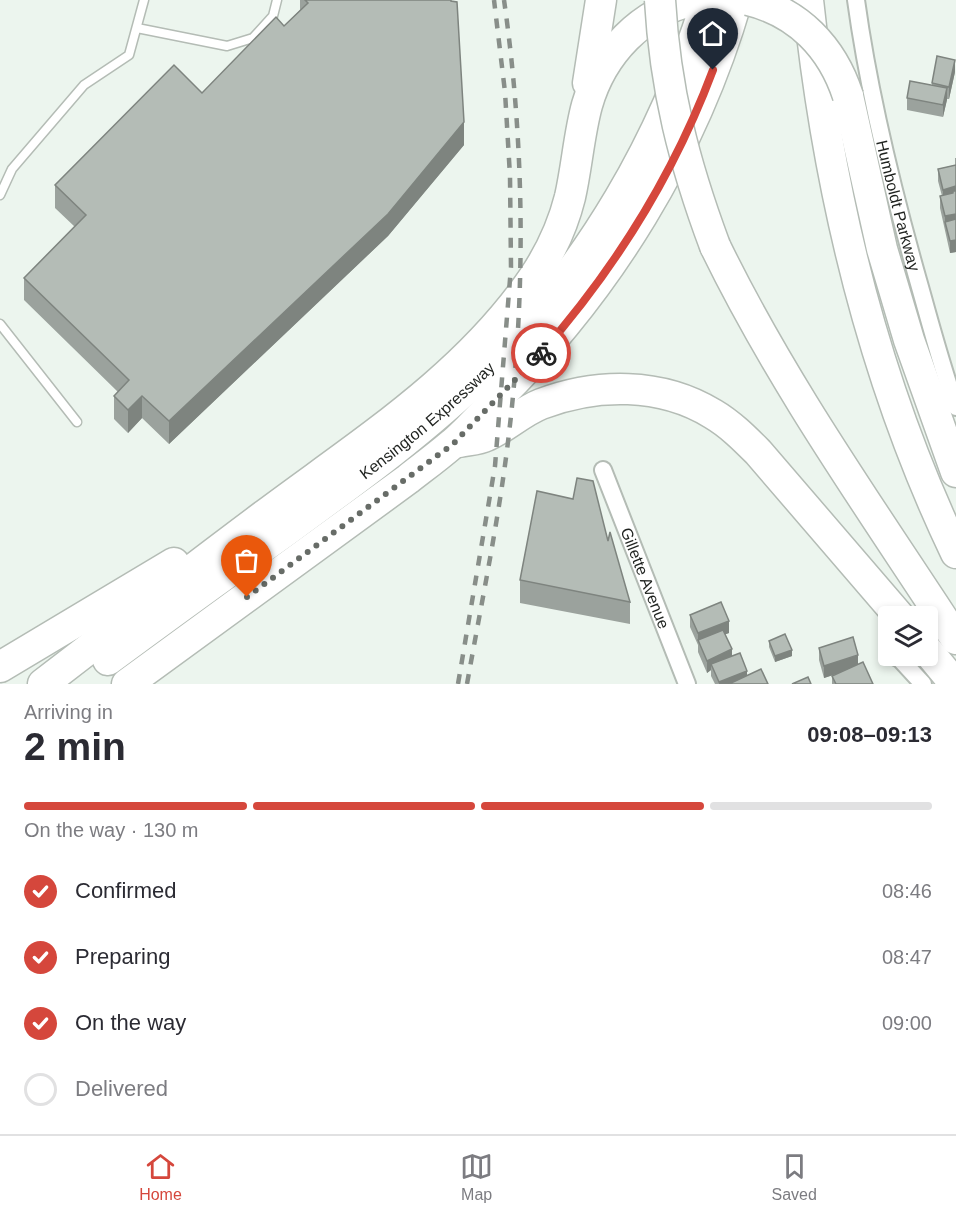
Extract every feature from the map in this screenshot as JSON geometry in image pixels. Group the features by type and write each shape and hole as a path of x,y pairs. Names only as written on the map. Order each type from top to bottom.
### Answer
{"highway":[{"path":"43,684 388,424 448,374 491,331 534,277 557,235 566,209 587,104 588,76 601,0"},
{"path":"660,0 664,50 678,134 693,186 715,246 762,336 795,392 956,639"},
{"path":"587,104 609,57 633,30 665,9 694,0"},
{"name":"Kensington Expressway","path":"74,684 369,471 444,409 486,370 529,324 567,277 598,232 641,160 679,80 707,0"},
{"name":"Kensington Expressway","path":"127,684 453,444 524,373 593,287 635,227 664,179 696,114 719,56 737,0"},
{"path":"748,0 784,13 812,34 834,63 848,96 882,249 909,340 956,472"},
{"path":"808,0 824,125 844,231 874,338 897,407 926,485 956,553"},
{"path":"453,444 486,436 541,404 598,389 628,388 686,400 712,413 736,430 758,452 890,606"},
{"path":"0,667 181,560 262,504 293,495"},
{"path":"938,663 955,684"}],"street":[{"name":"Humboldt Parkway","path":"856,0 881,137 895,195 946,380 956,407"},
{"name":"Gillette Avenue","path":"603,470 687,684"},
{"path":"906,666 923,684"}],"lane":[{"path":"0,195 12,169 84,85 129,55 144,0"},
{"path":"137,28 227,46 253,38 273,16 278,0"},
{"path":"0,324 77,422"}],"building":[{"path":"305,0 451,0 457,2 464,122 388,214 169,421 142,396 128,410 114,396 129,380 24,278 86,215 55,185 174,65 202,93 276,17 284,26 308,3"},
{"path":"937,56 955,60 949,87 932,83"},
{"path":"910,81 947,88 943,105 907,98"},
{"path":"956,165 956,186 943,190 938,169"},
{"path":"956,191 956,214 945,216 940,196 953,193"},
{"path":"956,219 956,240 950,241 945,222"},
{"path":"577,478 593,481 608,541 610,532 630,602 520,580 537,491 573,499"},
{"path":"721,602 729,621 698,633 690,615"},
{"path":"723,630 732,649 707,661 698,640"},
{"path":"785,634 792,650 775,656 769,641"},
{"path":"853,637 858,655 824,666 819,648"},
{"path":"740,653 747,671 719,682 711,664"},
{"path":"863,662 873,684 836,684 832,676"},
{"path":"761,669 768,684 729,684"},
{"path":"808,677 811,684 792,684"}],"railway":[{"path":"458,684 495,466 511,267 510,176 505,92 494,0"},
{"path":"467,684 501,492 517,349 520,291 520,174 504,0"}],"way so far":[{"path":"247,597 453,444 541,353"}],"route":[{"path":"541,353 606,270 640,219 664,179 696,114 713,70"}]}
